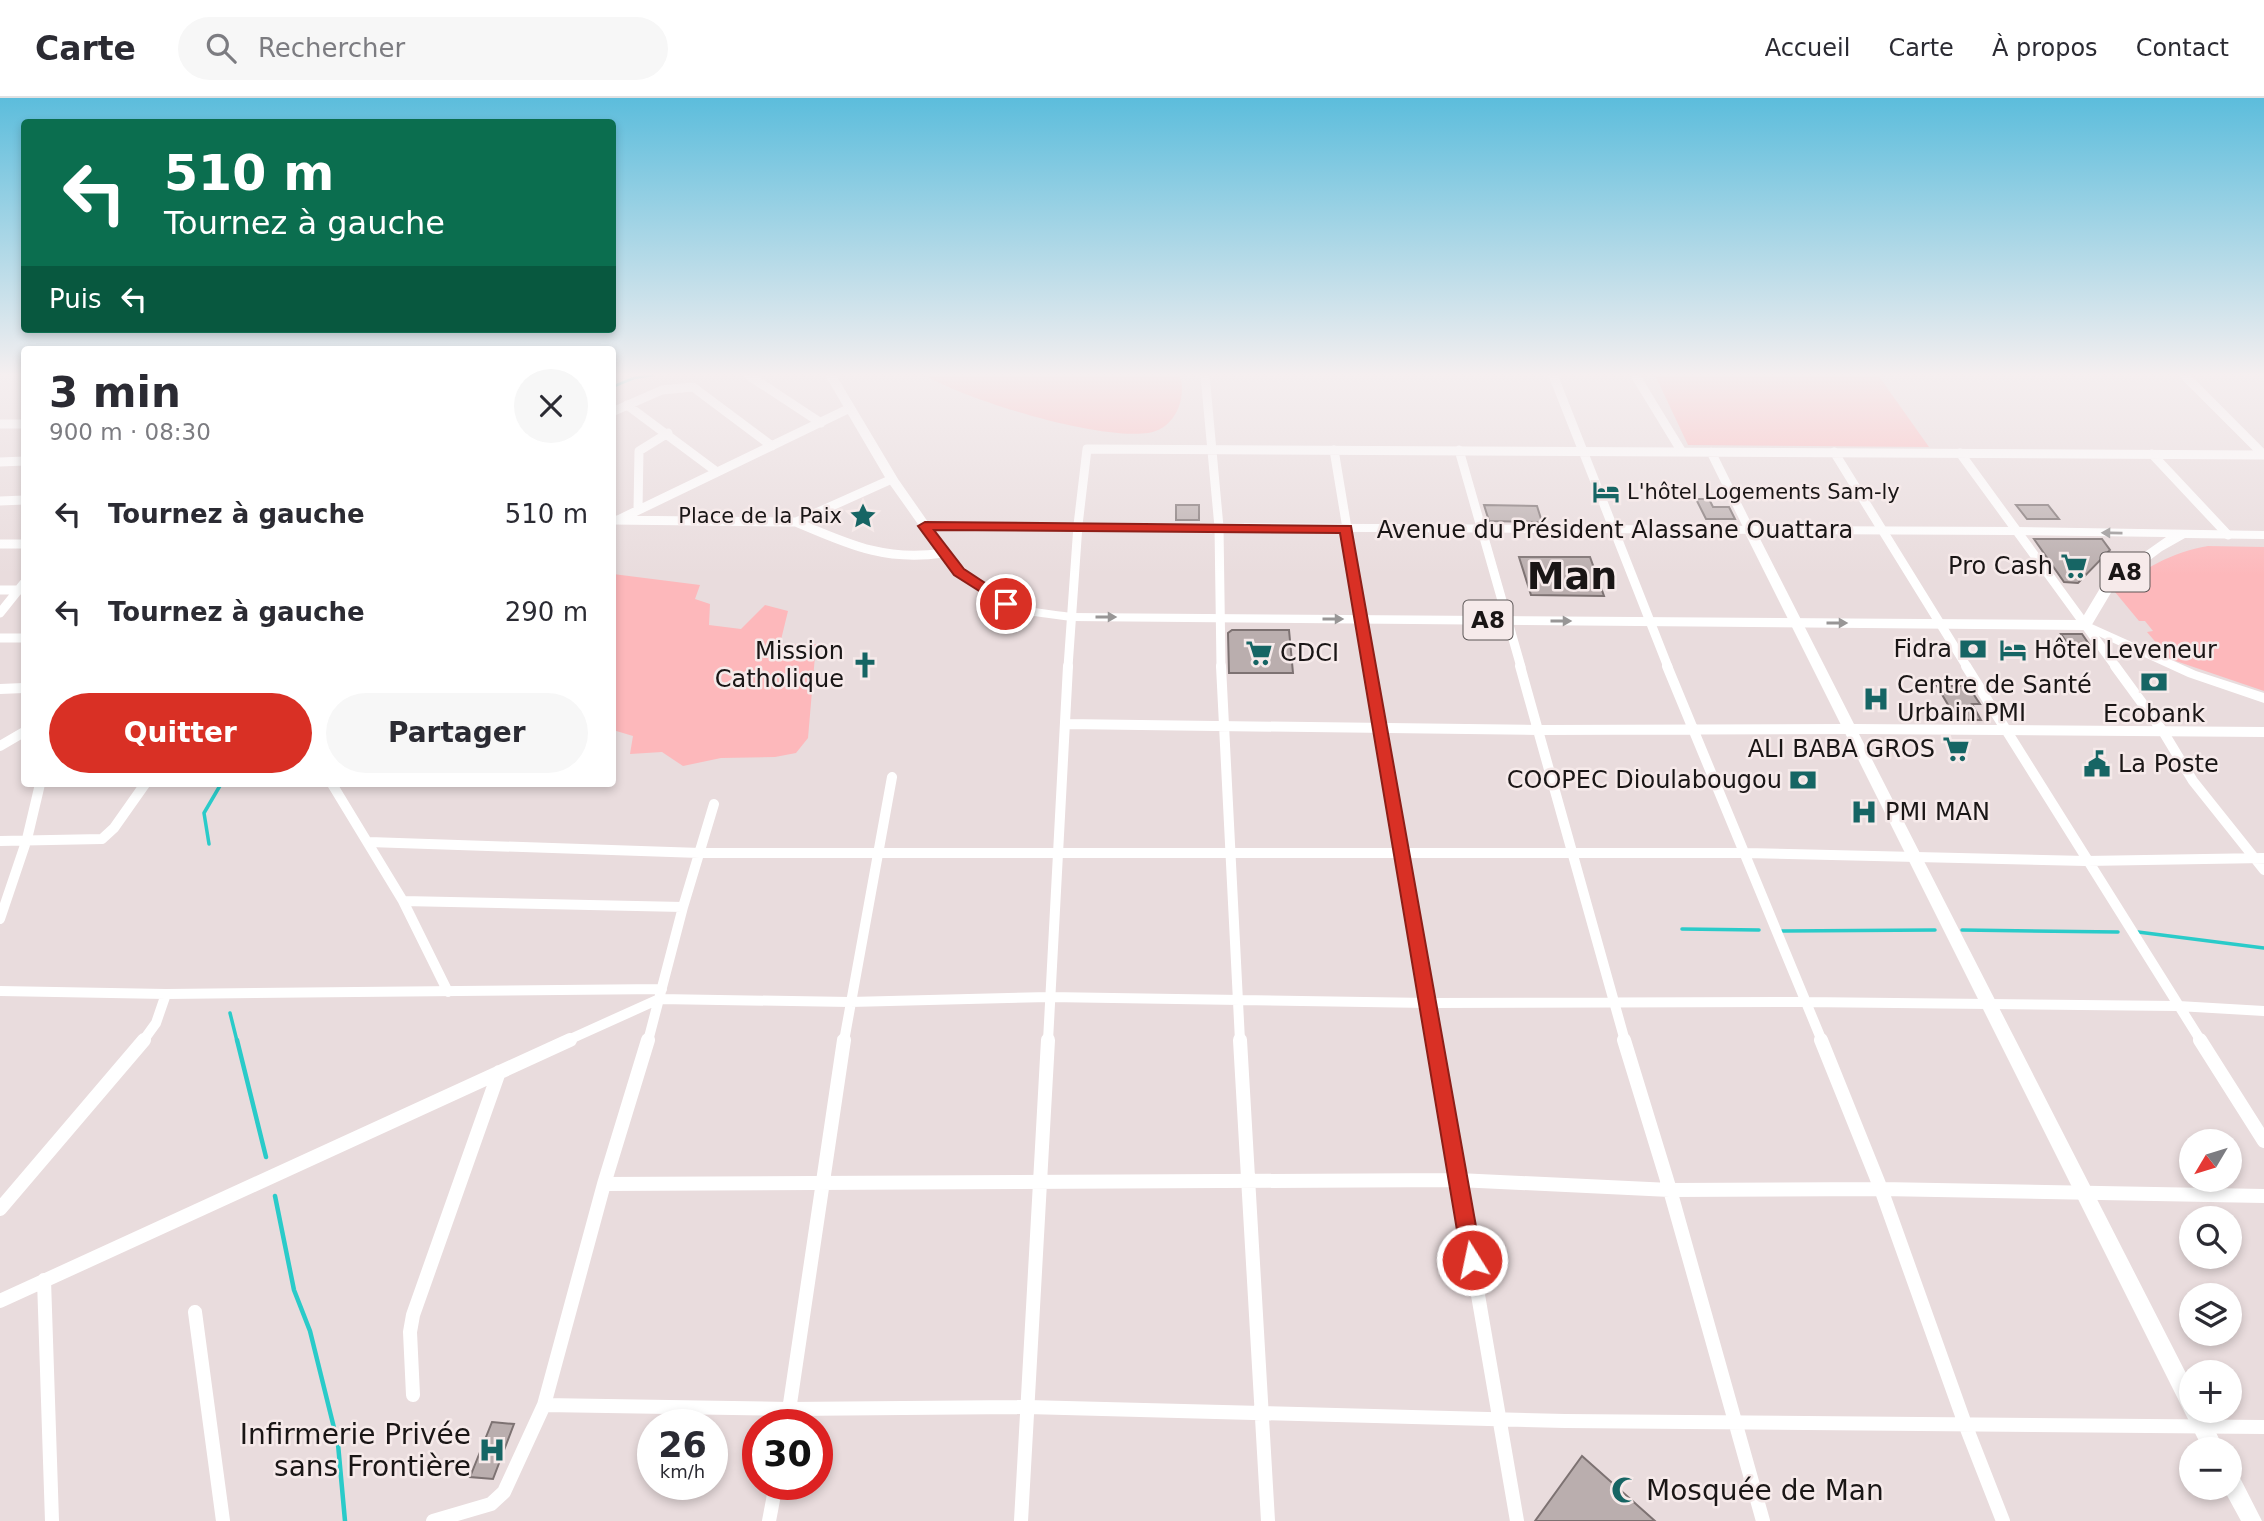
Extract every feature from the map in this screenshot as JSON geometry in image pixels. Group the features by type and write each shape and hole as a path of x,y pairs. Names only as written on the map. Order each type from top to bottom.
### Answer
{"main road":[{"name":"A8","path":"869,441 892,480 959,572 1006,604 1034,612 1071,617 2085,625 2110,583 2157,548 2180,535"},
{"name":"Avenue du Président Alassane Ouattara","path":"925,526 2016,531 2264,535"},
{"path":"1750,531 1848,729 2087,1193 2179,1380"},
{"path":"2085,625 2180,669 2264,698"},
{"path":"1848,729 2264,732"},
{"path":"2241,1500 2252,1521"}],"street":[{"path":"638,509 639,450 654,441"},
{"path":"679,441 717,472"},
{"path":"766,441 772,446"},
{"path":"616,520 782,441"},
{"path":"1212,441 1219,527 1222,724 1268,1521"},
{"path":"1579,441 1693,731 1746,853 1881,1189 1965,1424 2003,1521"},
{"path":"1675,441 1682,452"},
{"path":"1021,1521 1071,617 1087,449 2264,455 2259,444"},
{"path":"1334,450 1517,1521"},
{"path":"1459,450 1613,1003 1670,1190 1763,1521"},
{"path":"1711,452 1750,531"},
{"path":"1834,453 1942,624 2086,862 2264,1141"},
{"path":"1959,453 2164,733 2193,781 2260,859 2264,870"},
{"path":"2152,454 2228,535"},
{"path":"0,462 21,461"},
{"path":"796,522 892,480"},
{"path":"0,501 21,500"},
{"path":"616,520 796,522 877,555 923,558 943,553"},
{"path":"0,544 21,544"},
{"path":"0,590 21,587"},
{"path":"0,613 21,589"},
{"path":"0,638 21,638"},
{"path":"0,689 21,688"},
{"path":"1065,724 1693,731 1848,729"},
{"path":"0,746 21,734"},
{"path":"789,1409 850,1002 892,777"},
{"path":"0,919 27,839 39,787"},
{"path":"0,841 102,839 114,828 143,787"},
{"path":"334,787 403,901 448,992"},
{"path":"433,1521 491,1504 504,1492 544,1405 604,1184 661,994 682,907 715,804"},
{"path":"369,842 700,853 1572,852 1913,856 2086,862 2260,859"},
{"path":"403,901 682,907"},
{"path":"0,992 661,994 850,1002 1049,997 1428,1003 1804,1002 2178,1006 2264,1010"},
{"path":"0,1209 138,1048 156,1023 166,994"},
{"path":"0,1301 499,1072 661,994"},
{"path":"413,1395 410,1332 413,1315 499,1072"},
{"path":"604,1184 1458,1180 1670,1190 1881,1189 2264,1196"},
{"path":"44,1280 52,1521"},
{"path":"195,1312 223,1521"},
{"path":"544,1405 742,1415"},
{"path":"833,1415 1027,1407 1500,1419 1965,1424 2179,1418"},
{"path":"2235,1423 2264,1427"},
{"path":"769,1521 773,1500"}],"shaded area":[{"path":"1686,441 1925,441 1929,447 1688,445"},
{"path":"2208,546 2264,547 2264,691 2170,659 2147,632 2153,631 2145,621 2139,621 2115,592 2158,563 2182,552"},
{"path":"616,574 700,585 695,599 710,604 709,625 741,629 765,605 788,611 780,644 816,644 808,738 796,753 775,757 721,758 683,766 662,752 630,754 633,736 616,731"}],"building":[{"path":"1696,499 1709,499 1713,507 1729,507 1735,519 1706,519"},
{"path":"1176,505 1199,505 1199,520 1176,520"},
{"path":"1484,505 1537,506 1542,522 1489,521"},
{"path":"2016,505 2048,505 2059,519 2027,519"},
{"name":"Pro Cash","path":"2034,539 2102,539 2110,550 2078,583 2064,582"},
{"path":"1519,557 1590,557 1604,596 1531,595"},
{"name":"CDCI","path":"1232,630 1289,630 1293,673 1229,673 1228,633"},
{"path":"2061,634 2082,634 2091,647 2070,647"},
{"path":"1937,686 1968,686 1980,704 1972,704 1981,720 1957,720"},
{"name":"Infirmerie Privée sans Frontière","path":"492,1422 514,1424 493,1479 470,1477"},
{"name":"Mosquée de Man","path":"1582,1456 1655,1521 1535,1521"}],"waterway":[{"path":"209,844 204,813 219,787"},
{"path":"1682,929 1759,930"},
{"path":"1782,931 1935,930"},
{"path":"1962,930 2118,932"},
{"path":"2138,932 2264,948"},
{"path":"230,1013 237,1041"},
{"path":"237,1040 266,1157"},
{"path":"275,1196 294,1290 310,1331 338,1444 345,1521"}],"place":[{"name":"L'hôtel Logements Sam-ly","path":"1606,492"},
{"name":"Place de la Paix","path":"863,516"},
{"name":"Pro Cash","path":"2074,566"},
{"name":"Fidra","path":"1973,649"},
{"name":"Hôtel Leveneur","path":"2013,650"},
{"name":"CDCI","path":"1259,653"},
{"name":"Mission Catholique","path":"865,665"},
{"name":"Ecobank","path":"2154,682"},
{"name":"Centre de Santé Urbain PMI","path":"1876,699"},
{"name":"ALI BABA GROS","path":"1956,749"},
{"name":"La Poste","path":"2097,764"},
{"name":"COOPEC Dioulabougou","path":"1803,780"},
{"name":"PMI MAN","path":"1864,812"},
{"name":"Infirmerie Privée sans Frontière","path":"492,1450"},
{"name":"Mosquée de Man","path":"1625,1490"}],"district":[{"name":"Man","path":"1572,576"}],"route":[{"path":"1006,604 959,572 925,526 1346,529 1472,1260"}]}
